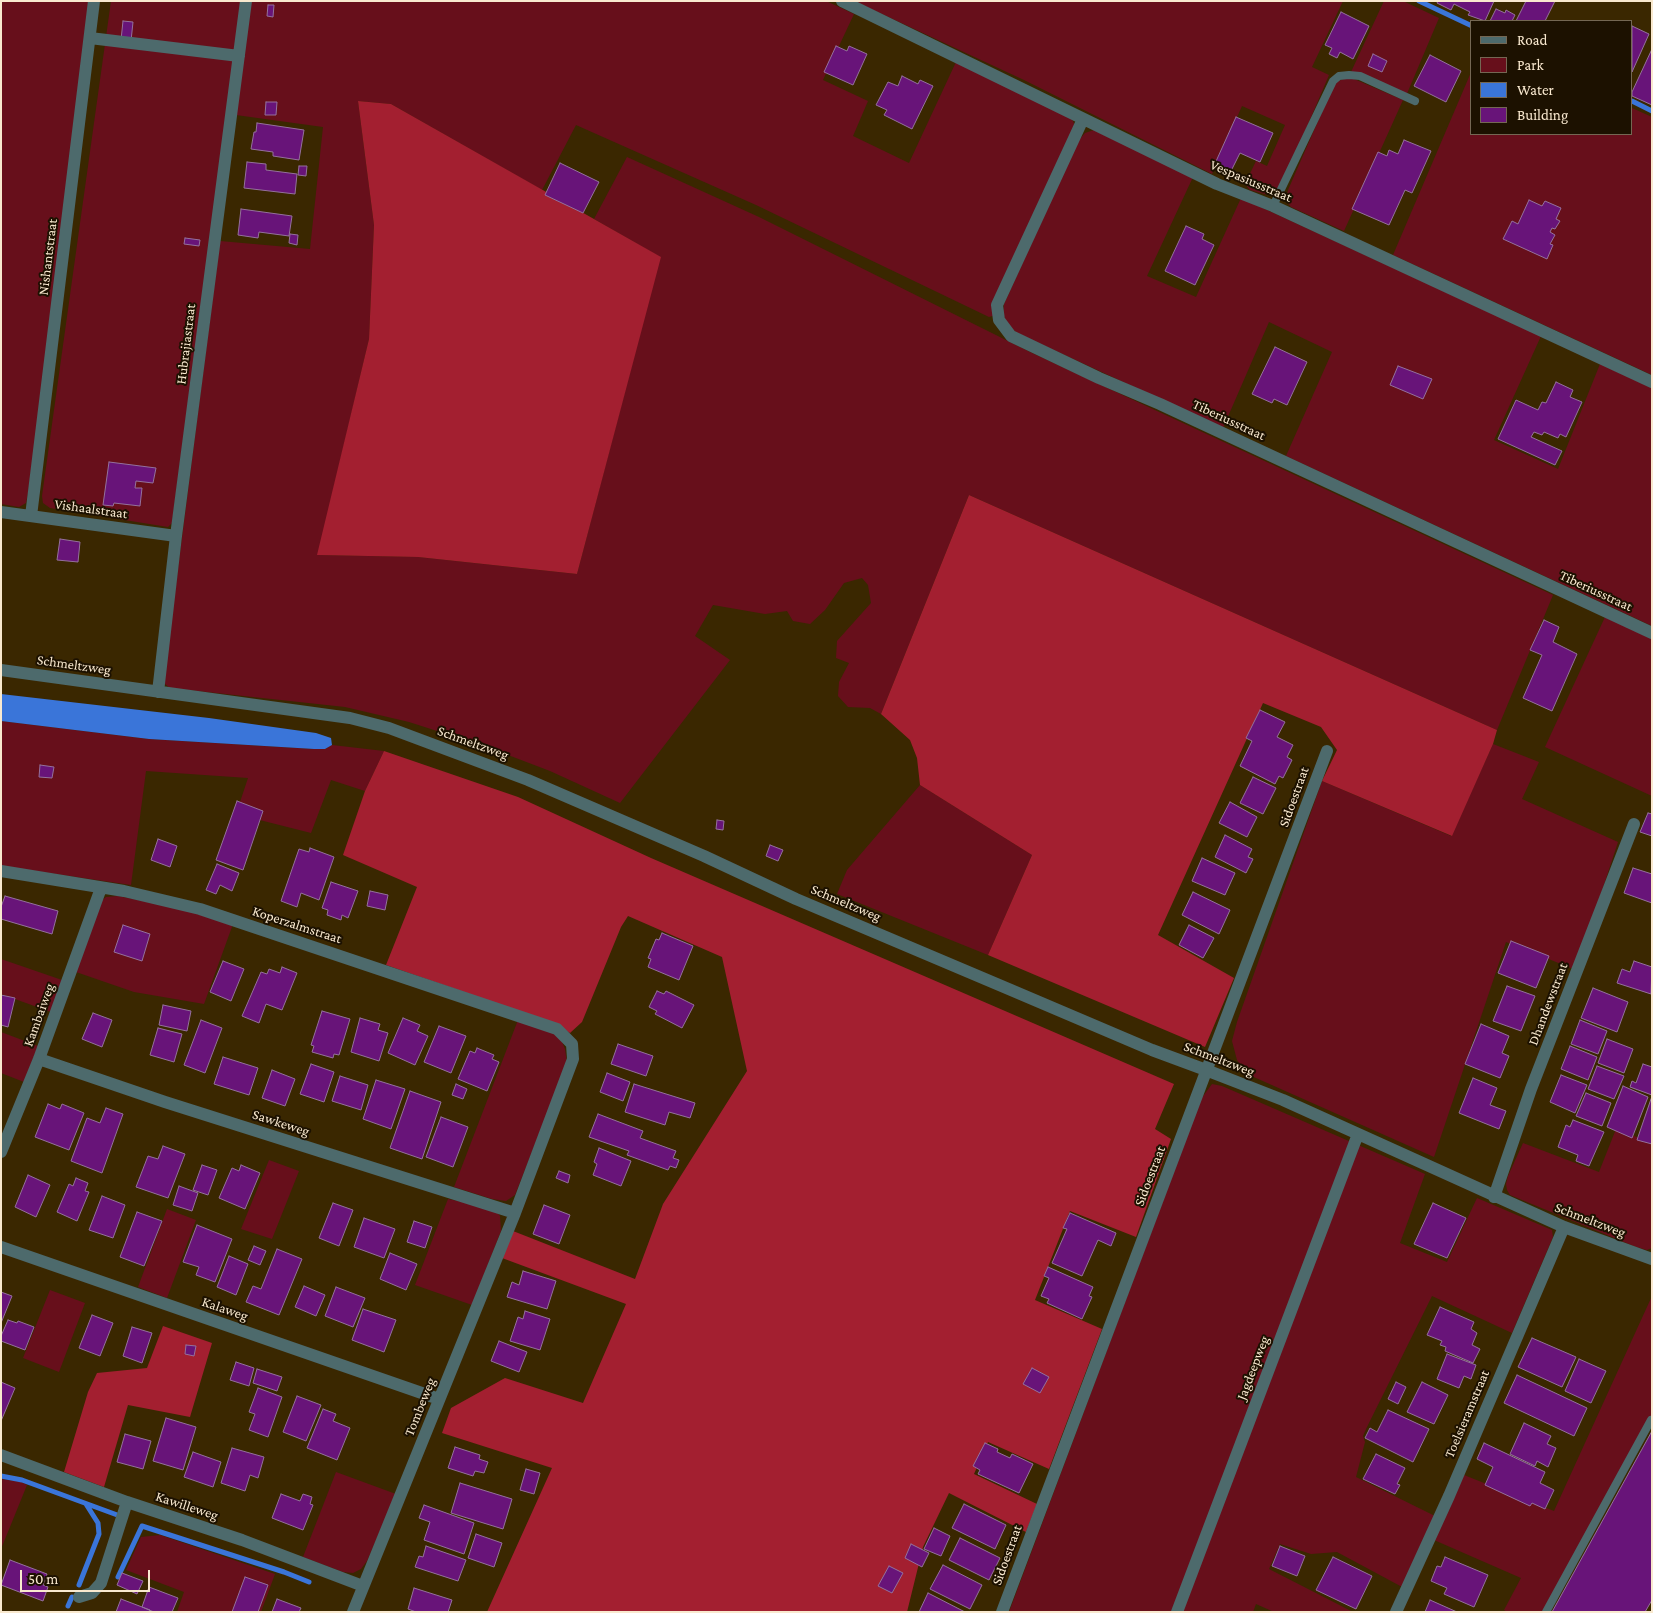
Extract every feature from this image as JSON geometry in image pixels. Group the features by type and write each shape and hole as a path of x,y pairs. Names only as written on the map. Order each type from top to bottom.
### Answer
{"street":[{"name":"Nishantstraat","path":"31,516 94,1"},
{"name":"Hubrajiastraat","path":"158,692 176,536 246,1"},
{"name":"Vespasiusstraat","path":"842,1 1217,184 1273,206 1652,382"},
{"path":"90,38 239,56"},
{"name":"Tiberiusstraat","path":"1083,119 997,305 999,320 1011,336 1098,378 1160,404 1652,633"},
{"name":"Vishaalstraat","path":"1,512 176,536"},
{"name":"Schmeltzweg","path":"1,670 350,718 389,728 528,780 796,898 1152,1050 1284,1100 1494,1197 1564,1227 1652,1260"},
{"name":"Sidoestraat","path":"1002,1612 1327,751"},
{"name":"Dhandewstraat","path":"1494,1197 1531,1090 1634,824"},
{"name":"Koperzalmstraat","path":"1,871 124,890 200,909 557,1029 572,1044"},
{"name":"Kambaiweg","path":"1,1152 40,1059 102,888"},
{"name":"Tombeweg","path":"353,1612 515,1213 573,1059 572,1044"},
{"name":"Sawkeweg","path":"40,1059 165,1102 515,1213"},
{"name":"Jagdeepweg","path":"1177,1612 1358,1134"},
{"name":"Toelsieramstraat","path":"1396,1612 1449,1496 1564,1227"},
{"name":"Kalaweg","path":"1,1247 439,1399"},
{"name":"Kawilleweg","path":"1,1455 127,1502 242,1540 363,1586"},
{"path":"79,1597 92,1594 101,1583 127,1502"}],"lane":[{"path":"1273,206 1332,81 1339,76 1360,76 1415,101"},
{"path":"1546,1612 1651,1420"}],"green space":[{"path":"1,1 96,1 28,493 26,503 19,507 1,504"},
{"path":"111,1 242,1 172,523 168,527 50,508 43,503 42,496"},
{"path":"250,1 826,1 854,14 823,80 868,101 853,136 909,163 956,62 1068,115 1075,127 996,315 989,317 756,205 576,125 542,190 391,104 358,101 374,225 369,339 318,555 418,557 577,574 660,257 594,219 627,157 759,217 1030,352 1553,595 1497,730 969,495 881,714 870,708 848,707 838,696 839,682 849,663 836,658 837,641 871,603 868,585 862,578 844,583 825,610 810,624 793,621 787,611 765,614 713,605 695,636 730,660 620,803 550,771 487,747 409,722 345,707 170,688 165,684 164,678 220,241 310,249 323,127 236,115"},
{"path":"854,1 1343,1 1312,67 1329,75 1281,188 1274,194 1268,195 1250,190 1245,184 1256,161 1267,166 1285,125 1242,106 1212,174 1024,80"},
{"path":"1384,1 1403,1 1439,18 1406,96 1351,72"},
{"path":"1470,75 1470,135 1633,135 1633,108 1652,117 1652,375 1393,255"},
{"path":"1344,79 1354,79 1403,100 1344,231 1291,207 1286,201 1288,190 1335,82"},
{"path":"1094,130 1193,177 1147,276 1196,297 1241,198 1541,336 1494,440 1558,469 1600,364 1652,388 1652,626 1286,456 1332,352 1269,322 1223,428 1017,333 1007,324 1003,314 1004,304 1078,141 1085,133"},
{"path":"1605,617 1652,639 1652,796 1545,747"},
{"path":"1,721 149,739 314,749 325,749 332,745 384,751 365,791 331,780 311,833 236,814 248,778 146,771 131,885 1,866"},
{"path":"1493,744 1539,762 1522,799 1618,842 1576,970 1506,942 1434,1157 1247,1074 1237,1060 1232,1041 1322,781 1451,836"},
{"path":"920,785 1032,855 988,955 837,894 847,870"},
{"path":"118,896 178,908 233,924 204,1004 134,992 76,972 100,902 106,897"},
{"path":"1,959 62,980 51,1012 1,994"},
{"path":"518,1020 552,1032 560,1037 565,1049 567,1063 515,1195 506,1201 492,1199 454,1187"},
{"path":"1,1032 38,1046 24,1082 1,1073"},
{"path":"1212,1084 1222,1086 1425,1174 1400,1243 1447,1262 1477,1198 1552,1230 1553,1237 1512,1333 1432,1296 1363,1436 1365,1442 1356,1477 1435,1516 1404,1588 1337,1552 1311,1554 1280,1544 1269,1569 1353,1612 1274,1612 1256,1604 1253,1612 1009,1612 1201,1099"},
{"path":"1616,1129 1652,1143 1652,1248 1647,1250 1636,1247 1510,1195 1507,1190 1508,1176 1523,1143 1599,1172"},
{"path":"269,1160 299,1171 272,1239 241,1229"},
{"path":"448,1199 487,1207 495,1210 500,1216 501,1231 472,1305 415,1285"},
{"path":"167,1209 196,1220 167,1298 138,1287"},
{"path":"50,1290 85,1303 59,1372 23,1358"},
{"path":"1652,1296 1652,1417 1544,1612 1507,1612 1504,1610 1521,1578 1434,1540 1464,1475 1554,1511"},
{"path":"336,1472 396,1494 367,1561 361,1569 353,1573 343,1572 303,1557"},
{"path":"1,1479 21,1482 27,1485 1,1549"},
{"path":"160,1535 275,1574 261,1612 177,1612 184,1592 126,1570 141,1537"}],"shaded area":[{"path":"358,101 391,104 661,257 577,574 418,557 317,555 369,339 374,225"},
{"path":"969,495 1497,730 1493,744 1452,836 1322,781 1337,750 1321,727 1263,703 1158,935 1234,978 1205,1047 988,955 1032,855 920,785 917,758 910,740 881,714"},
{"path":"384,751 518,797 651,858 1174,1084 1155,1129 1171,1139 1136,1237 1070,1211 1035,1300 1102,1329 1049,1469 988,1442 974,1474 1037,1504 1026,1532 949,1493 923,1547 907,1612 487,1612 552,1468 442,1433 451,1408 505,1378 583,1403 626,1304 502,1258 513,1231 635,1279 663,1204 747,1071 722,957 628,916 621,927 582,1022 570,1033 556,1024 386,965 417,887 343,855 365,791"},
{"path":"163,1326 212,1343 190,1417 128,1405 104,1487 64,1472 88,1392 97,1373 147,1368"}],"water":[{"path":"1,694 209,718 316,733 331,738 332,745 325,749 314,749 149,739 1,721"}],"building":[{"path":"1438,1 1494,1 1485,20 1468,15 1470,12 1454,4 1451,10 1437,3"},
{"path":"1526,1 1555,1 1546,20 1516,20"},
{"path":"268,5 274,5 273,17 267,16"},
{"path":"1496,9 1505,13 1506,10 1515,15 1512,20 1490,20"},
{"path":"1341,12 1369,26 1353,59 1340,52 1337,58 1329,54 1332,48 1325,45"},
{"path":"123,21 133,22 131,41 121,40"},
{"path":"1633,26 1649,34 1633,70"},
{"path":"836,46 847,51 849,46 867,54 853,85 824,72"},
{"path":"1652,49 1652,105 1633,96 1633,90"},
{"path":"1373,54 1387,61 1382,72 1368,66"},
{"path":"1430,55 1461,71 1446,102 1414,86"},
{"path":"902,76 918,84 920,80 933,86 912,129 884,115 887,110 876,105 888,82 898,86"},
{"path":"266,102 277,102 276,115 265,115"},
{"path":"1236,117 1273,133 1260,162 1240,153 1229,175 1213,168"},
{"path":"257,123 304,130 299,160 273,156 273,152 251,149"},
{"path":"1404,140 1431,151 1412,193 1405,190 1389,225 1352,209 1378,152 1387,156 1389,150 1398,154"},
{"path":"247,162 266,164 266,170 297,174 295,194 244,188"},
{"path":"560,163 599,182 583,213 545,195"},
{"path":"299,166 307,166 306,176 298,175"},
{"path":"1529,200 1542,206 1545,201 1561,208 1556,219 1560,221 1555,229 1552,228 1550,232 1555,235 1550,244 1553,245 1547,259 1503,239 1512,221 1518,224"},
{"path":"241,209 292,216 289,236 259,232 258,238 238,235"},
{"path":"1186,226 1204,234 1202,239 1214,245 1195,285 1165,271"},
{"path":"290,234 298,235 297,245 289,243"},
{"path":"185,238 200,240 199,246 184,244"},
{"path":"1275,347 1307,362 1287,405 1274,399 1272,403 1252,394"},
{"path":"1398,366 1432,379 1423,399 1390,385"},
{"path":"1556,382 1573,390 1570,397 1582,402 1566,437 1560,434 1558,438 1544,432 1542,435 1534,432 1531,437 1562,451 1555,465 1498,439 1516,400 1538,410 1542,402 1546,403"},
{"path":"109,462 156,468 153,483 136,481 135,488 142,488 140,506 114,503 113,506 103,505"},
{"path":"60,539 80,542 78,562 57,560"},
{"path":"1544,620 1559,627 1553,642 1577,654 1552,711 1523,698 1542,655 1530,650"},
{"path":"1260,710 1285,722 1277,737 1293,745 1287,757 1292,760 1283,778 1279,776 1275,784 1240,766 1252,741 1246,738"},
{"path":"40,765 54,767 52,778 39,777"},
{"path":"1253,777 1276,788 1263,814 1240,803"},
{"path":"237,801 263,811 243,870 216,860"},
{"path":"1230,802 1257,817 1247,837 1219,823"},
{"path":"1648,813 1652,814 1652,836 1640,832"},
{"path":"717,820 724,821 723,830 716,829"},
{"path":"1225,835 1252,849 1248,857 1253,859 1246,873 1215,857"},
{"path":"158,839 177,846 170,867 151,860"},
{"path":"770,845 783,850 778,861 766,856"},
{"path":"310,848 334,857 319,900 301,893 297,907 281,901 299,849 309,852"},
{"path":"1202,858 1235,873 1225,895 1192,881"},
{"path":"217,864 239,873 232,891 220,885 216,894 206,890"},
{"path":"1633,868 1652,874 1652,903 1624,893"},
{"path":"331,882 358,891 348,918 342,915 341,920 327,915 328,910 322,908"},
{"path":"370,891 388,895 385,910 367,906"},
{"path":"1193,892 1230,910 1219,934 1182,915"},
{"path":"5,896 58,911 52,934 1,919 1,907"},
{"path":"123,925 150,934 142,961 114,952"},
{"path":"1189,925 1214,938 1203,958 1179,945"},
{"path":"662,933 693,946 679,980 648,967 651,959 648,958 656,939 659,940"},
{"path":"1511,941 1549,956 1536,988 1498,973"},
{"path":"223,961 244,969 231,1001 210,992"},
{"path":"1634,961 1652,967 1651,994 1617,983 1622,969 1630,972"},
{"path":"282,967 297,973 282,1010 266,1004 259,1023 242,1016 261,972 267,974 269,969 280,973"},
{"path":"1507,986 1535,996 1521,1031 1493,1021"},
{"path":"1593,988 1628,1002 1617,1032 1581,1018"},
{"path":"657,991 664,994 666,991 694,1005 682,1028 655,1014 657,1011 649,1007"},
{"path":"1,995 15,998 8,1027 1,1025"},
{"path":"163,1005 191,1011 187,1031 159,1025"},
{"path":"322,1011 350,1019 339,1055 334,1054 333,1058 312,1052 314,1046 311,1045"},
{"path":"93,1013 112,1020 102,1047 82,1039"},
{"path":"360,1018 380,1024 378,1030 388,1033 379,1061 351,1052"},
{"path":"403,1018 420,1025 417,1031 428,1036 415,1065 388,1053"},
{"path":"201,1020 222,1028 205,1073 184,1065"},
{"path":"1580,1020 1607,1031 1598,1054 1571,1044"},
{"path":"1481,1024 1509,1036 1502,1053 1509,1056 1500,1078 1465,1064"},
{"path":"439,1026 466,1036 451,1073 424,1062"},
{"path":"158,1028 182,1034 174,1062 150,1055"},
{"path":"1607,1039 1633,1049 1624,1073 1598,1063"},
{"path":"618,1044 653,1056 646,1076 611,1064"},
{"path":"1570,1046 1597,1057 1588,1080 1561,1069"},
{"path":"477,1048 494,1055 492,1059 499,1062 487,1091 458,1079 470,1051 475,1053"},
{"path":"223,1057 258,1068 249,1095 214,1084"},
{"path":"311,1064 334,1072 324,1102 300,1094"},
{"path":"1643,1064 1652,1067 1652,1095 1630,1087 1632,1081 1636,1083"},
{"path":"1597,1066 1624,1076 1614,1099 1588,1089"},
{"path":"272,1070 295,1079 285,1106 262,1098"},
{"path":"607,1073 630,1082 623,1101 600,1092"},
{"path":"1561,1075 1587,1085 1575,1113 1550,1102"},
{"path":"340,1076 368,1085 361,1110 332,1101"},
{"path":"1473,1078 1497,1088 1490,1105 1506,1111 1499,1129 1459,1113"},
{"path":"376,1080 405,1089 391,1129 363,1119"},
{"path":"456,1084 467,1089 463,1099 452,1095"},
{"path":"634,1084 695,1103 690,1118 669,1112 665,1125 625,1112"},
{"path":"1623,1086 1648,1097 1632,1138 1607,1127"},
{"path":"410,1091 441,1102 422,1159 390,1148"},
{"path":"1586,1093 1611,1103 1602,1126 1576,1116"},
{"path":"1652,1099 1652,1144 1637,1140"},
{"path":"48,1104 60,1109 62,1104 84,1113 69,1150 35,1137"},
{"path":"106,1108 123,1114 102,1173 71,1161 87,1118 100,1123"},
{"path":"598,1114 643,1131 640,1138 676,1151 673,1158 679,1160 676,1168 670,1166 668,1170 627,1155 629,1151 589,1137"},
{"path":"441,1117 468,1127 453,1167 426,1157"},
{"path":"1573,1120 1604,1132 1589,1166 1576,1161 1578,1155 1558,1147 1566,1125 1570,1127"},
{"path":"163,1146 185,1154 168,1198 136,1187 148,1156 158,1159"},
{"path":"599,1148 631,1161 621,1186 593,1175 597,1164 594,1162"},
{"path":"202,1165 217,1170 208,1195 193,1190"},
{"path":"241,1165 260,1173 245,1209 219,1198 232,1168 239,1171"},
{"path":"559,1171 570,1175 568,1183 556,1178"},
{"path":"28,1175 50,1185 36,1217 15,1207"},
{"path":"76,1178 88,1183 85,1191 89,1192 77,1221 57,1212 69,1184 73,1186"},
{"path":"179,1186 198,1193 192,1211 173,1205"},
{"path":"102,1196 125,1205 113,1238 89,1230"},
{"path":"333,1203 353,1210 339,1246 319,1238"},
{"path":"1433,1203 1466,1218 1447,1258 1414,1244"},
{"path":"544,1205 570,1215 559,1244 533,1234"},
{"path":"137,1212 162,1221 144,1266 120,1257"},
{"path":"1070,1213 1116,1233 1111,1246 1098,1240 1082,1276 1052,1263 1067,1229 1063,1228"},
{"path":"364,1218 395,1229 384,1258 354,1247"},
{"path":"414,1221 432,1227 425,1248 407,1242"},
{"path":"197,1225 232,1239 215,1282 196,1275 199,1267 183,1262"},
{"path":"254,1246 266,1251 260,1265 248,1260"},
{"path":"277,1249 302,1259 279,1315 246,1302 253,1286 261,1289"},
{"path":"390,1253 417,1264 406,1290 380,1279"},
{"path":"229,1256 248,1264 236,1295 217,1287"},
{"path":"1048,1267 1093,1287 1089,1296 1092,1297 1082,1319 1047,1303 1049,1299 1041,1296 1049,1278 1044,1276"},
{"path":"523,1271 556,1281 547,1309 507,1297 512,1282 519,1285"},
{"path":"304,1286 325,1295 316,1316 295,1307"},
{"path":"336,1287 365,1298 353,1327 325,1316"},
{"path":"1,1292 12,1296 1,1323"},
{"path":"1440,1307 1474,1322 1471,1329 1477,1333 1472,1345 1480,1349 1473,1363 1445,1351 1446,1347 1440,1345 1442,1341 1427,1335"},
{"path":"363,1309 396,1320 384,1352 352,1340"},
{"path":"525,1311 550,1319 540,1350 510,1341 518,1317 523,1319"},
{"path":"92,1315 113,1323 100,1356 79,1348"},
{"path":"8,1320 17,1323 18,1321 34,1327 25,1350 1,1341 1,1336"},
{"path":"132,1327 152,1333 142,1363 123,1356"},
{"path":"1532,1338 1576,1357 1562,1387 1518,1367"},
{"path":"499,1341 527,1352 519,1372 491,1361"},
{"path":"186,1345 196,1346 194,1356 185,1354"},
{"path":"1447,1354 1476,1365 1471,1379 1464,1376 1459,1388 1437,1379"},
{"path":"1579,1359 1606,1371 1591,1403 1565,1391"},
{"path":"236,1362 254,1368 249,1386 230,1380"},
{"path":"1032,1368 1049,1377 1040,1393 1023,1384"},
{"path":"257,1369 282,1377 277,1391 253,1383"},
{"path":"1517,1375 1587,1408 1574,1436 1504,1403"},
{"path":"1,1382 15,1388 1,1421"},
{"path":"1396,1382 1406,1387 1398,1404 1388,1399"},
{"path":"1422,1382 1448,1395 1434,1424 1407,1412"},
{"path":"258,1388 282,1397 268,1437 249,1430 255,1414 249,1412"},
{"path":"297,1396 321,1405 306,1441 283,1432"},
{"path":"323,1409 336,1414 333,1421 350,1428 337,1460 307,1448"},
{"path":"1388,1410 1429,1429 1413,1462 1365,1438 1370,1428 1377,1432"},
{"path":"166,1418 196,1427 183,1470 153,1461"},
{"path":"1524,1423 1551,1436 1547,1444 1556,1448 1548,1467 1537,1461 1535,1466 1510,1454"},
{"path":"1652,1431 1652,1600 1645,1612 1552,1612"},
{"path":"125,1434 151,1441 143,1469 117,1462"},
{"path":"985,1443 998,1449 997,1452 1010,1458 1012,1454 1033,1464 1019,1493 978,1474 980,1470 973,1466"},
{"path":"1484,1443 1545,1472 1540,1483 1554,1490 1545,1509 1532,1503 1530,1506 1485,1485 1493,1467 1477,1459"},
{"path":"455,1447 480,1455 479,1459 488,1462 484,1473 475,1471 473,1476 448,1468"},
{"path":"232,1448 264,1457 258,1478 250,1475 245,1491 221,1483"},
{"path":"193,1452 221,1462 213,1487 184,1477"},
{"path":"1376,1454 1405,1468 1397,1484 1400,1485 1395,1494 1363,1479"},
{"path":"526,1469 540,1473 534,1494 520,1490"},
{"path":"460,1483 512,1499 503,1529 451,1513"},
{"path":"281,1494 300,1501 303,1494 312,1497 310,1504 313,1505 303,1530 272,1518"},
{"path":"964,1504 1006,1525 995,1549 952,1528"},
{"path":"424,1505 474,1523 464,1554 424,1540 430,1522 419,1518"},
{"path":"934,1528 950,1536 941,1556 924,1549"},
{"path":"476,1534 502,1543 494,1567 468,1558"},
{"path":"960,1538 1000,1558 989,1580 949,1560"},
{"path":"911,1544 929,1553 922,1567 905,1558"},
{"path":"426,1546 466,1560 458,1581 415,1567 419,1556 423,1557"},
{"path":"1280,1546 1305,1556 1297,1576 1272,1566"},
{"path":"1333,1557 1372,1576 1356,1609 1316,1590"},
{"path":"1445,1557 1488,1575 1474,1607 1444,1594 1447,1588 1431,1581 1437,1566 1441,1567"},
{"path":"10,1560 47,1574 43,1585 48,1587 43,1601 1,1585"},
{"path":"943,1565 982,1585 970,1609 930,1589"},
{"path":"889,1566 903,1573 892,1593 878,1586"},
{"path":"122,1573 143,1581 137,1594 117,1585"},
{"path":"245,1577 268,1585 258,1612 232,1612"},
{"path":"149,1587 178,1598 172,1612 154,1612 142,1607"},
{"path":"414,1588 452,1600 448,1612 416,1612 408,1609"},
{"path":"928,1593 965,1612 919,1612"},
{"path":"121,1599 150,1610 149,1612 116,1612"},
{"path":"277,1599 301,1608 299,1612 272,1612"},
{"path":"1430,1600 1457,1612 1425,1612"}],"waterway":[{"path":"1419,1 1470,25"},
{"path":"1633,102 1652,111"},
{"path":"1,1476 22,1480 120,1516"},
{"path":"79,1585 99,1534 98,1523 86,1504"},
{"path":"118,1577 142,1526 284,1572 309,1582"},
{"path":"68,1606 72,1597"}]}
